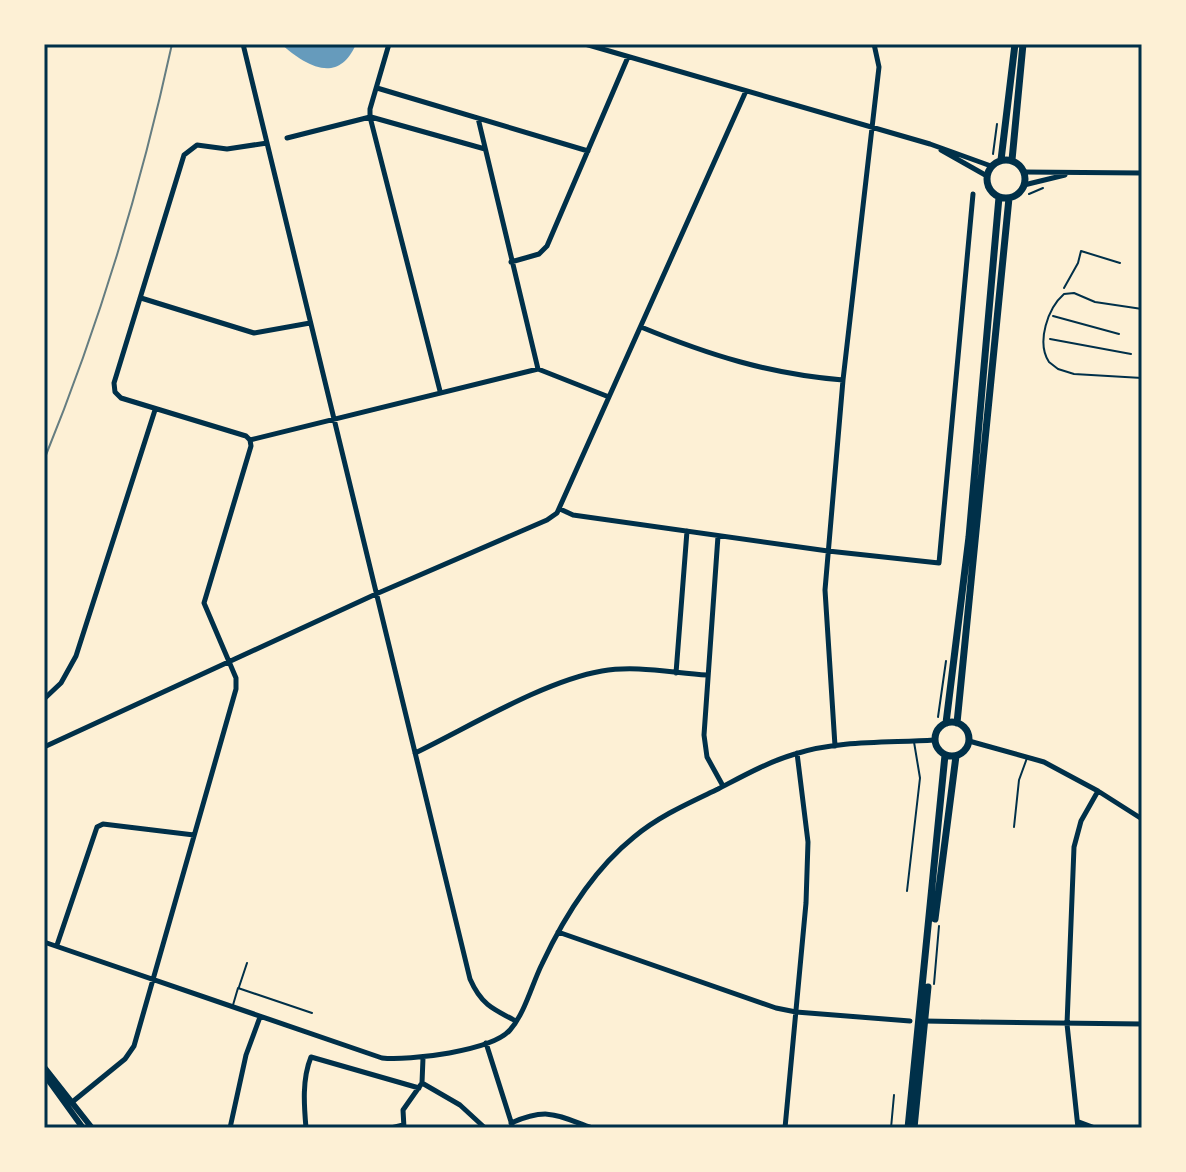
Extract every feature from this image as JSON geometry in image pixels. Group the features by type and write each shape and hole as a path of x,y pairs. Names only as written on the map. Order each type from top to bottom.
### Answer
{"main road":[{"path":"1001,160 1015,44"},
{"path":"1012,160 1023,44"},
{"path":"1001,160 1012,160 1024,172 1024,185 1021,191 1009,198 999,197 989,188 987,176 991,166 1001,160"},
{"path":"946,723 969,537 999,197"},
{"path":"957,723 1009,198"},
{"path":"946,723 957,723 966,730 969,741 965,750 956,756 945,755 937,749 934,740 938,730 946,723"},
{"path":"911,1128 918,1021 945,755"},
{"path":"918,1021 956,756"},
{"path":"44,1067 83,1128"},
{"path":"44,1074 92,1128"}],"street":[{"path":"243,44 470,979 480,999 516,1021"},
{"path":"389,44 370,117 440,391"},
{"path":"585,44 871,126 991,166"},
{"path":"835,746 825,590 843,380 879,67 874,44"},
{"path":"511,262 539,254 547,246 628,57"},
{"path":"377,88 588,151"},
{"path":"44,747 230,664 376,594 547,520 560,509 746,91"},
{"path":"287,138 370,117 485,149"},
{"path":"478,118 538,369"},
{"path":"70,1104 130,1053 236,689 236,678 204,603 251,446 246,436 121,398 115,392 114,383 184,155 197,145 227,149 267,143"},
{"path":"930,144 987,176"},
{"path":"1024,172 1142,173"},
{"path":"1024,185 1074,173"},
{"path":"560,509 573,515 718,536 939,563 973,194"},
{"path":"141,298 254,333 310,323"},
{"path":"641,327 742,364 775,372 843,380"},
{"path":"250,440 538,369 609,397"},
{"path":"44,699 61,683 76,656 155,410"},
{"path":"676,673 687,531"},
{"path":"718,536 704,735 707,757 723,786"},
{"path":"415,753 575,677 605,670 640,669 707,675"},
{"path":"44,942 382,1058 423,1058 486,1043 510,1031 558,932 604,865 634,836 671,812 797,753 835,746 934,740"},
{"path":"969,741 1028,756 1059,769 1142,819"},
{"path":"785,1128 806,903 808,842 797,753"},
{"path":"1095,1128 1078,1125 1067,1024 1074,847 1081,821 1098,791"},
{"path":"57,945 97,827 103,824 194,835"},
{"path":"558,932 776,1008 796,1012 918,1021 1142,1024"},
{"path":"230,1128 246,1055 260,1017"},
{"path":"486,1043 512,1125 534,1113 553,1114 592,1128"},
{"path":"306,1128 304,1102 311,1057 421,1085 460,1105 485,1128"},
{"path":"391,1128 404,1126 403,1110 421,1085 423,1058"}],"lane":[{"path":"1142,309 1095,302 1074,293 1064,294 1053,304 1048,315 1044,355 1058,369 1074,374 1142,378"},
{"path":"907,891 920,778 914,741"},
{"path":"1014,827 1019,780 1028,756"},
{"path":"232,1006 247,963"},
{"path":"238,988 312,1013"},
{"path":"891,1128 894,1095"}],"path":[{"path":"1064,294 1064,287 1078,263 1081,251 1120,263"},
{"path":"1048,315 1119,334"},
{"path":"1045,338 1131,354"},
{"path":"933,992 940,923"}],"water":[{"path":"281,44 356,44 340,65 321,68 300,59"}],"railway":[{"path":"44,460 83,358 117,255 147,150 172,44"}]}
